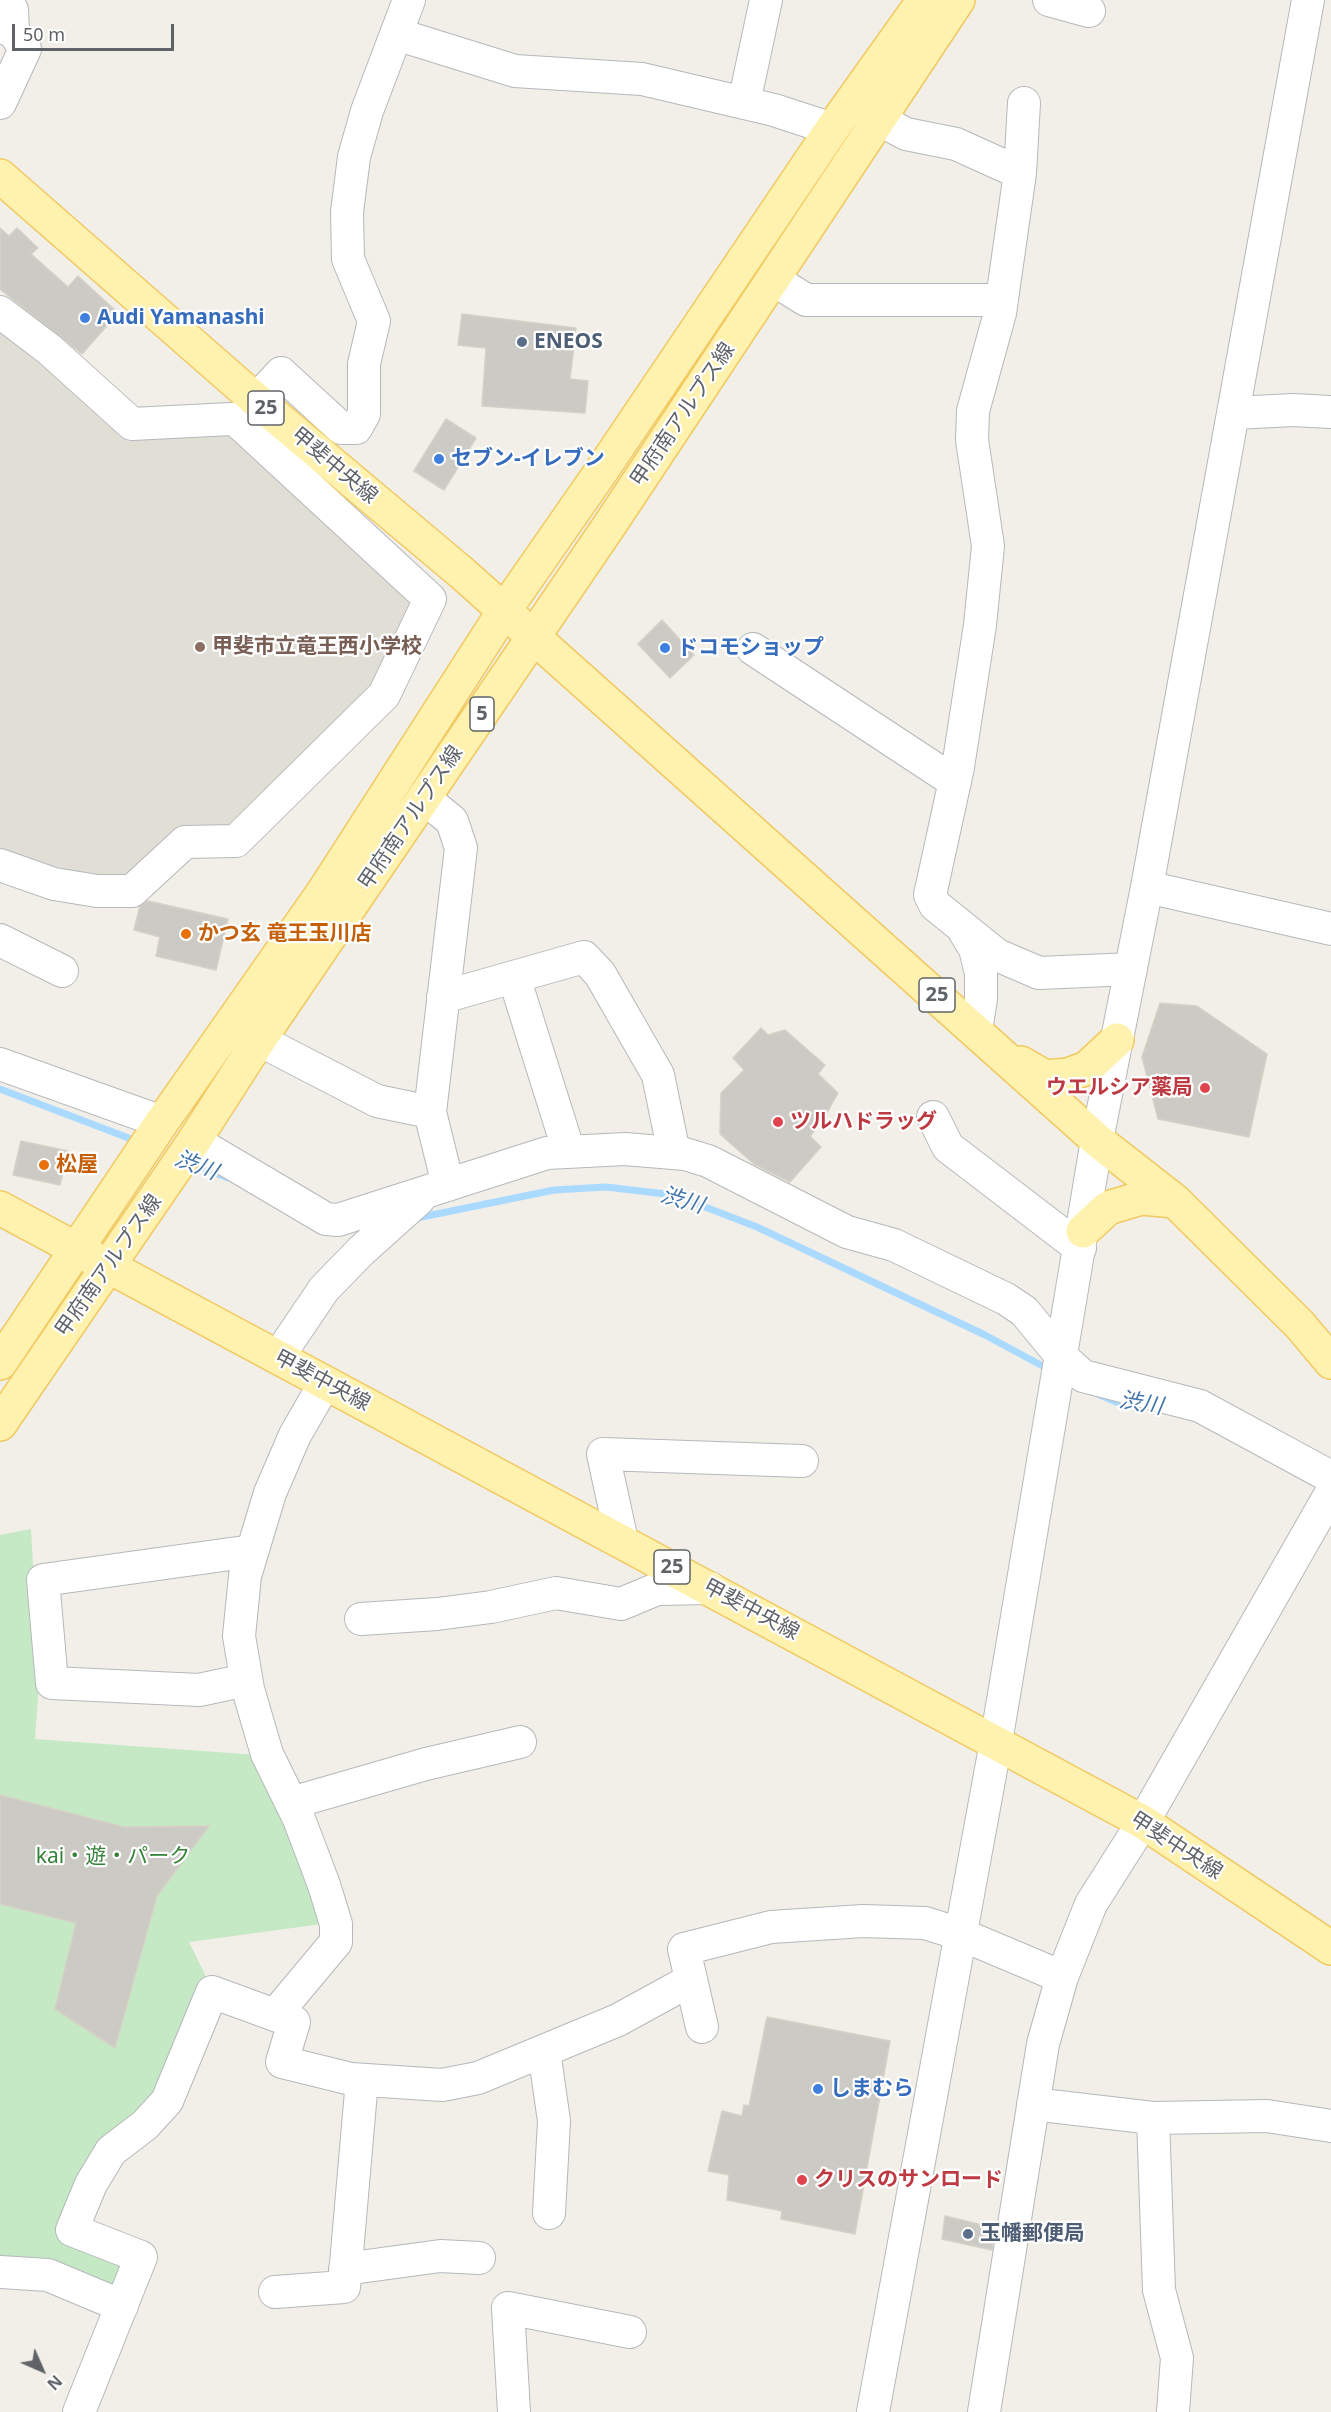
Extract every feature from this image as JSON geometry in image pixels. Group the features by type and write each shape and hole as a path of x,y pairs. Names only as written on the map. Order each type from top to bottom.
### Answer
{"main road":[{"name":"甲府南アルプス線","path":"0,1363 162,1122 324,891 504,611 832,129 924,0"},
{"name":"甲府南アルプス線","path":"0,1424 195,1141 259,1040 534,638 958,0"},
{"name":"甲斐中央線","path":"0,176 251,408 504,611 534,638"},
{"name":"25","path":"534,638 1097,1140 1175,1201 1300,1325 1331,1362"},
{"path":"985,1038 1045,1077 1068,1075 1088,1068 1117,1040"},
{"path":"1082,1240 1107,1208 1141,1198 1175,1201"},
{"name":"甲斐中央線","path":"0,1208 1143,1822 1331,1948"}],"street":[{"path":"0,103 25,50 6,29 12,10 6,0"},
{"path":"0,312 50,350 132,424 251,408 281,373 341,428 356,428 364,414 364,364 374,321 348,259 347,212 354,158 367,111 409,0"},
{"path":"744,103 766,0"},
{"path":"1049,0 1089,11"},
{"path":"873,2412 996,1742 1097,1140 1147,887 1308,0"},
{"path":"396,34 515,71 642,80 744,103 832,129"},
{"path":"1024,103 1020,173 1002,300 972,411 972,440 988,546 980,625 955,782 930,895 935,905 997,955 1039,973 1131,969"},
{"path":"880,120 906,134 956,144 1020,173"},
{"path":"774,280 806,300 1002,300"},
{"path":"0,865 54,884 97,891 132,891 185,842 236,841 384,695 430,599 251,408"},
{"path":"1234,413 1293,410 1331,412"},
{"path":"753,650 955,782"},
{"path":"424,798 452,821 461,848 430,1112 437,1188"},
{"path":"1147,887 1331,929"},
{"path":"960,926 975,949 981,973 985,1038"},
{"path":"0,940 62,971"},
{"path":"444,997 584,957 600,974 658,1075 674,1153"},
{"path":"514,977 569,1152"},
{"path":"259,1040 376,1101 430,1112"},
{"path":"0,1064 162,1122"},
{"path":"933,1118 948,1147 1082,1240"},
{"path":"195,1141 326,1219 338,1220 547,1153 625,1149 674,1153 708,1161 847,1232 894,1245 1006,1299 1024,1311 1062,1357 1083,1376 1200,1406 1331,1478"},
{"path":"278,1358 324,1289 361,1251 437,1188"},
{"path":"275,2015 336,1942 336,1924 324,1885 291,1803 267,1754 246,1680 239,1636 245,1576 270,1493 291,1445 325,1383"},
{"path":"622,1541 603,1454 802,1461"},
{"path":"984,2412 1043,2044 1062,1977 1091,1904 1143,1822 1331,1492"},
{"path":"246,1680 200,1690 52,1683 43,1580 252,1551"},
{"path":"361,1619 437,1614 491,1607 556,1593 621,1604 657,1589 710,1588"},
{"path":"291,1803 426,1764 520,1742"},
{"path":"702,2027 684,1949 771,1927 863,1921 925,1923 1062,1977"},
{"path":"79,2412 141,2258 72,2230 91,2184 111,2151 145,2125 167,2101 212,1992 294,2022 282,2061 362,2080 442,2085 478,2078 618,2020 692,1980"},
{"path":"544,2050 554,2121 549,2213"},
{"path":"274,2292 344,2287 362,2080"},
{"path":"1033,2104 1183,2120 1267,2116 1331,2126"},
{"path":"1153,2118 1159,2290 1177,2358 1173,2412"},
{"path":"345,2269 440,2256 479,2258"},
{"path":"0,2272 48,2275 122,2306"},
{"path":"514,2412 508,2308 630,2332"}],"shaded area":[{"name":"甲斐市立竜王西小学校","path":"0,327 128,433 236,431 422,605 378,689 234,829 119,883 16,856 0,848"}],"green space":[{"name":"kai・遊・パーク","path":"31,1529 39,1683 35,1739 258,1755 329,1923 189,1942 208,1981 175,2070 64,2234 134,2262 120,2300 0,2266 0,1535"}],"building":[{"path":"0,228 9,236 17,228 38,248 31,254 68,287 78,276 118,313 82,354 0,289"},
{"path":"462,314 576,328 570,379 588,381 585,413 482,406 486,348 458,345"},
{"path":"446,419 476,438 444,490 414,471"},
{"path":"662,620 694,655 670,678 638,644"},
{"name":"かつ玄 竜王玉川店","path":"148,901 228,919 216,970 156,956 160,937 134,930 140,906"},
{"name":"ウエルシア薬局","path":"1160,1003 1197,1006 1267,1054 1249,1137 1158,1119 1142,1057"},
{"path":"761,1028 768,1035 785,1030 825,1065 818,1074 838,1093 820,1125 810,1136 821,1147 790,1182 754,1164 720,1134 721,1093 744,1070 733,1058"},
{"path":"21,1141 68,1151 60,1185 13,1175"},
{"path":"0,1795 124,1827 209,1826 157,1896 115,2048 55,2009 76,1923 0,1904"},
{"path":"767,2017 890,2041 855,2234 781,2219 782,2211 727,2200 729,2175 708,2171 722,2111 742,2116 744,2105 749,2106"},
{"path":"945,2216 995,2228 992,2250 942,2239"}],"waterway":[{"name":"渋川","path":"0,1089 139,1142"},
{"name":"渋川","path":"191,1163 228,1178"},
{"name":"渋川","path":"417,1218 554,1190 606,1187 674,1195 757,1227 985,1335 1050,1370"},
{"name":"渋川","path":"1100,1395 1116,1402 1129,1401"}],"place":[{"name":"Audi Yamanashi","path":"85,318"},
{"name":"ENEOS","path":"522,342"},
{"name":"セブン-イレブン","path":"439,459"},
{"name":"甲斐市立竜王西小学校","path":"200,647"},
{"name":"ドコモショップ","path":"665,648"},
{"name":"かつ玄 竜王玉川店","path":"186,934"},
{"name":"ウエルシア薬局","path":"1205,1088"},
{"name":"ツルハドラッグ","path":"778,1122"},
{"name":"松屋","path":"44,1165"},
{"name":"しまむら","path":"818,2089"},
{"name":"クリスのサンロード","path":"802,2180"},
{"name":"玉幡郵便局","path":"968,2234"}]}
